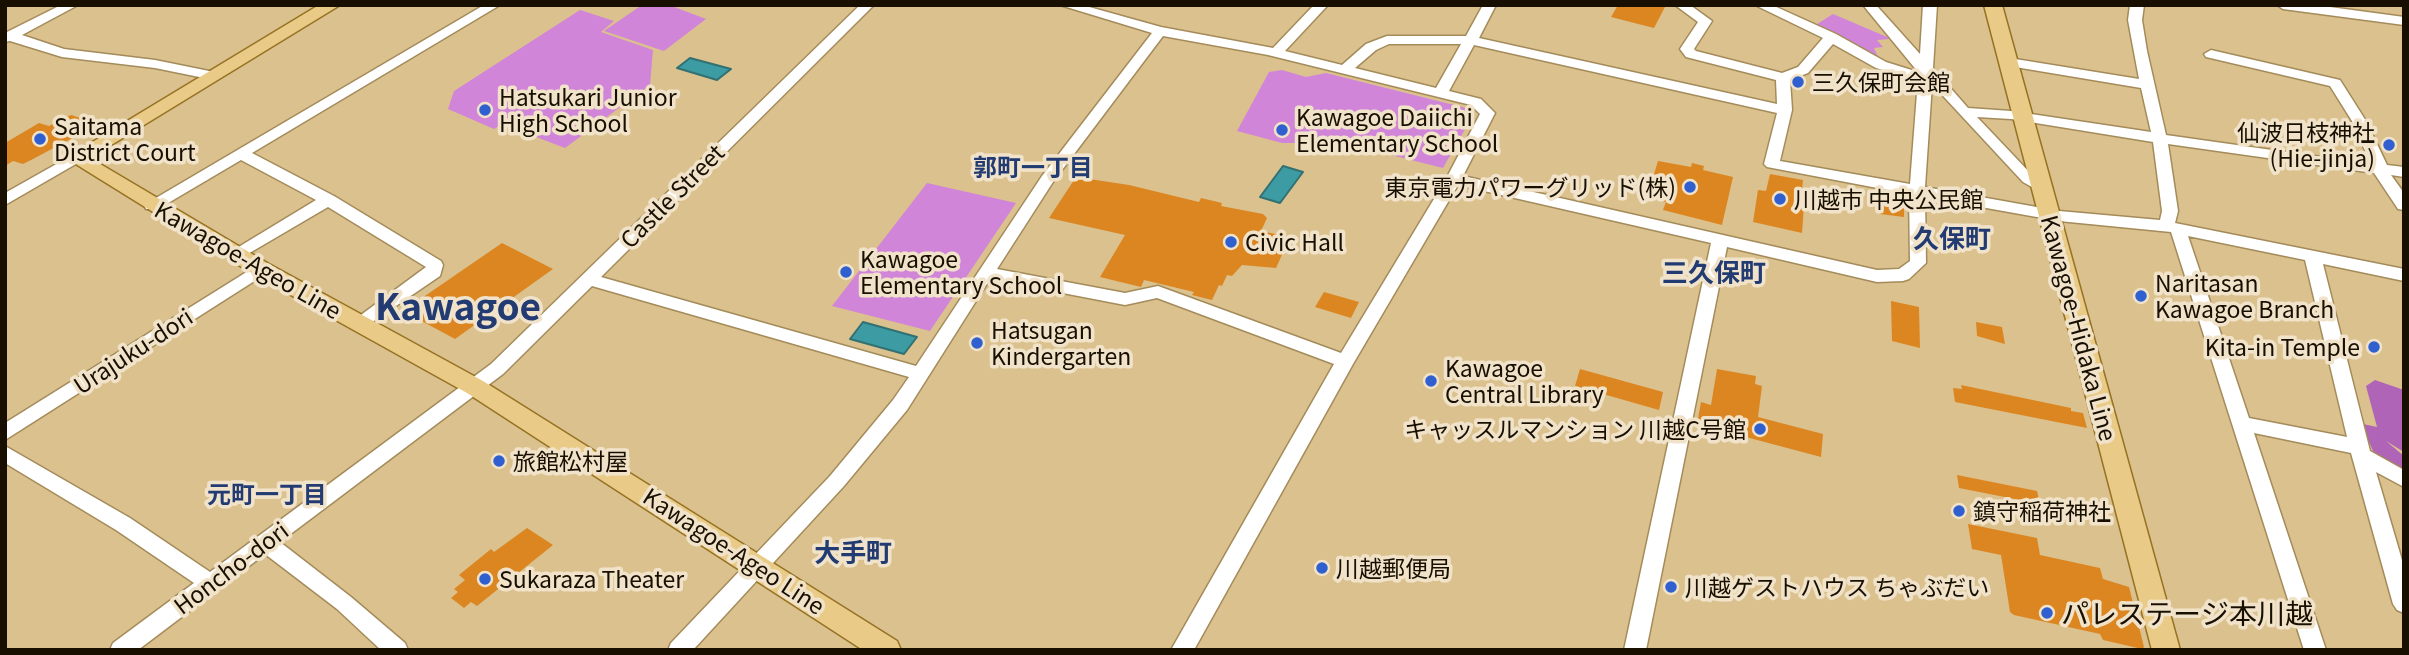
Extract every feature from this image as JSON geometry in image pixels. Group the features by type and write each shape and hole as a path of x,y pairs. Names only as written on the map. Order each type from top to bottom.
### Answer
{"main road":[{"path":"76,158 332,5"},
{"name":"Kawagoe-Hidaka Line","path":"1993,5 2024,118 2039,186 2166,650"},
{"name":"Kawagoe-Ageo Line","path":"76,158 261,269 475,387 887,650"}],"street":[{"path":"8,37 72,5"},
{"path":"152,205 494,5"},
{"name":"Castle Street","path":"475,387 868,5"},
{"path":"1066,5 1160,30 1276,53 1476,102 1488,113 1454,179 1345,361 1182,650"},
{"path":"1276,53 1322,5"},
{"path":"1440,94 1490,5"},
{"path":"1681,5 1705,21 1687,49 1691,54 1783,78 1803,70 1831,37"},
{"path":"1760,5 1831,37 1881,65 1925,74"},
{"path":"1869,5 1925,74 2028,179 2039,186"},
{"path":"1454,179 1877,276 1903,275 1918,264 1917,190 1930,5"},
{"path":"2137,5 2135,20 2160,137 2172,228 2243,424 2315,650"},
{"path":"2283,5 2404,21"},
{"path":"679,650 756,564 866,449 922,374 1047,179 1160,30"},
{"path":"8,37 62,53 155,64 214,76"},
{"path":"1345,70 1371,47 1387,40 1471,40 1784,110"},
{"path":"2211,54 2335,83 2359,121 2381,170 2404,205"},
{"path":"2009,62 2148,85"},
{"path":"1783,78 1784,110 1772,164 2048,214 2107,223 2172,228 2404,275"},
{"path":"1964,112 2024,118 2404,173"},
{"path":"242,154 328,200 435,265 434,272 359,323"},
{"path":"5,200 76,158"},
{"path":"235,254 328,200"},
{"path":"1635,650 1720,241"},
{"path":"2313,257 2360,451 2396,585 2404,604"},
{"name":"Urajuku-dori","path":"5,433 261,269"},
{"path":"988,273 1125,299 1158,292 1345,361"},
{"path":"589,279 922,374"},
{"name":"Honcho-dori","path":"121,650 475,387"},
{"path":"2243,424 2360,451 2404,479"},
{"path":"5,453 123,524 210,583"},
{"path":"265,542 344,603 397,650"}],"shaded area":[{"path":"642,5 669,5 706,19 664,51 604,31"},
{"path":"580,10 614,21 601,32 653,50 650,85 565,148 502,124 494,129 448,109 454,91"},
{"path":"1833,14 1887,37 1889,39 1877,40 1883,47 1874,48 1879,59 1814,26"},
{"path":"1282,70 1306,77 1326,73 1466,108 1472,117 1443,168 1332,140 1330,143 1282,143 1237,131 1269,72"},
{"path":"927,183 1016,203 930,331 832,306"},
{"path":"2375,380 2404,390 2404,452 2386,441 2404,456 2404,474 2373,451 2366,435 2363,424 2377,427 2366,386"}],"water":[{"path":"690,58 731,69 717,80 677,68"},
{"path":"1283,166 1303,172 1280,203 1260,197"},
{"path":"863,322 917,337 904,354 850,339"}],"building":[{"path":"1618,5 1666,5 1654,28 1611,17"},
{"name":"Saitama District Court","path":"71,115 93,122 80,134 23,164 13,161 5,166 5,143 39,123 49,126"},
{"name":"東京電力パワーグリッド(株)","path":"1658,161 1691,167 1692,163 1704,166 1703,170 1733,177 1722,225 1663,210 1666,202 1647,197"},
{"name":"川越市 中央公民館","path":"1770,174 1803,180 1802,190 1805,191 1802,233 1753,222 1758,190 1766,191"},
{"name":"Civic Hall","path":"1076,177 1129,185 1199,202 1201,198 1222,203 1221,206 1263,214 1267,218 1261,231 1290,237 1276,268 1242,265 1232,276 1227,275 1212,300 1192,295 1194,292 1144,280 1141,287 1100,277 1125,235 1049,218"},
{"path":"1883,192 1904,196 1904,217 1880,214"},
{"path":"502,243 553,269 455,339 403,311"},
{"path":"1324,292 1359,302 1351,318 1315,307"},
{"path":"1891,301 1919,307 1920,348 1892,341"},
{"path":"1976,322 2002,327 2005,344 1977,336"},
{"path":"1580,369 1663,392 1659,410 1575,386"},
{"name":"キャッスルマンション 川越C号館","path":"1717,369 1756,376 1755,384 1762,386 1758,417 1823,434 1821,457 1697,424 1701,402 1711,405"},
{"path":"1961,385 2071,408 2071,411 2083,413 2087,428 1955,402 1953,388 1962,389"},
{"path":"1957,475 2037,491 2040,504 1959,488"},
{"path":"1968,524 2037,538 2040,555 2100,568 2103,579 2129,587 2144,647 2142,649 2103,640 2100,634 2014,615 2010,612 2001,555 1972,549"},
{"path":"527,528 553,545 477,606 471,602 464,608 451,598 458,592 454,589 465,580 459,575 491,549 494,552"}],"place":[{"name":"三久保町会館","path":"1798,82"},
{"name":"Hatsukari Junior High School","path":"485,110"},
{"name":"Kawagoe Daiichi Elementary School","path":"1282,130"},
{"name":"Saitama District Court","path":"40,139"},
{"name":"仙波日枝神社 (Hie-jinja)","path":"2389,145"},
{"name":"東京電力パワーグリッド(株)","path":"1690,187"},
{"name":"川越市 中央公民館","path":"1780,199"},
{"name":"Civic Hall","path":"1231,242"},
{"name":"Kawagoe Elementary School","path":"846,272"},
{"name":"Naritasan Kawagoe Branch","path":"2141,296"},
{"name":"Hatsugan Kindergarten","path":"977,343"},
{"name":"Kita-in Temple","path":"2374,347"},
{"name":"Kawagoe Central Library","path":"1431,381"},
{"name":"キャッスルマンション 川越C号館","path":"1760,429"},
{"name":"旅館松村屋","path":"499,461"},
{"name":"鎮守稲荷神社","path":"1959,511"},
{"name":"川越郵便局","path":"1322,568"},
{"name":"Sukaraza Theater","path":"485,579"},
{"name":"川越ゲストハウス ちゃぶだい","path":"1671,587"},
{"name":"パレステージ本川越","path":"2047,613"}],"district":[{"name":"郭町一丁目","path":"1033,167"},
{"name":"久保町","path":"1952,238"},
{"name":"三久保町","path":"1714,272"},
{"name":"Kawagoe","path":"458,306"},
{"name":"元町一丁目","path":"267,494"},
{"name":"大手町","path":"853,552"}]}
